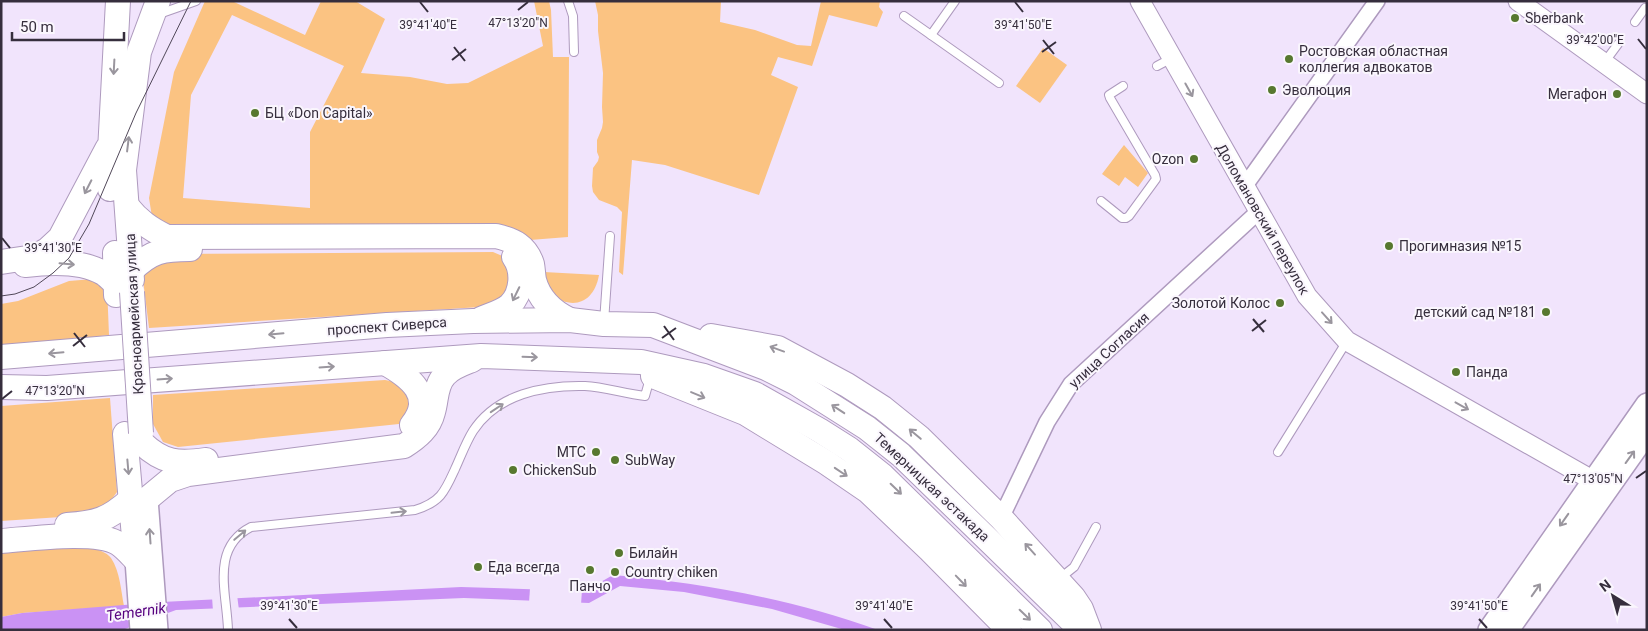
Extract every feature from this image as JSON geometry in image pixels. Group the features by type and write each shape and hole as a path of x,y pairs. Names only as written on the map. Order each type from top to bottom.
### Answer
{"main road":[{"name":"Красноармейская улица","path":"118,1 109,170 124,285 136,436 142,568 141,630"},
{"name":"Красноармейская улица","path":"124,285 127,206 124,170 139,52 155,9"},
{"path":"1,262 34,257 47,250 60,238 110,143"},
{"path":"127,206 151,230 167,238 496,236 512,240 524,249 528,256 532,264 534,281 542,296 558,314 570,320"},
{"path":"1,268 34,264 70,264 87,267 103,273 124,285 142,260 156,252 171,249 490,244 510,252 516,259 521,279 518,292 510,305 499,312 473,321"},
{"name":"проспект Сиверса","path":"1,357 387,325 473,321 570,320 604,324 652,326 766,368"},
{"path":"652,326 778,348 883,408 919,437 1002,518 1058,580 1081,609 1089,630"},
{"path":"1,528 82,524 108,518 170,480 188,474 404,446 417,438 427,427 433,412 438,387 443,377 453,368 481,356"},
{"path":"1,387 46,388 481,356 585,360 650,375 746,413 827,463 868,491 930,550 1009,630"},
{"name":"Темерницкая эстакада","path":"585,360 641,362 704,376 755,394 826,434 882,476 1040,630"},
{"path":"136,436 158,456 169,461 185,463 398,434 410,428 421,410 421,404 415,385 404,374 385,363"},
{"name":"Темерницкая эстакада","path":"766,368 834,406 867,428 901,455 1081,630"},
{"path":"1,398 46,388"},
{"path":"1489,630 1592,480 1647,404"},
{"path":"1508,630 1647,433"},
{"path":"1,541 84,536 105,537 119,543 142,568"},
{"name":"Красноармейская улица","path":"142,568 157,630"}],"street":[{"name":"Доломановский переулок","path":"1140,1 1164,62 1244,187 1306,296 1347,341 1592,480"},
{"path":"1244,187 1377,1"},
{"path":"1518,1 1643,89"},
{"name":"улица Согласия","path":"1002,518 1047,422 1071,384 1258,212"}],"lane":[{"path":"155,9 196,1"},
{"path":"568,1 573,16 574,52"},
{"path":"931,35 955,1"},
{"path":"1635,22 1645,8"},
{"path":"904,16 999,83"},
{"path":"1604,63 1618,44"},
{"path":"1101,201 1122,218 1126,218 1156,179 1110,98 1112,93 1123,86"},
{"path":"604,324 610,236"},
{"path":"1278,452 1347,341"},
{"path":"228,628 224,559 229,548 242,531 251,527 415,510 426,507 444,494 473,431 490,412 511,398 547,388 586,386 645,396 650,375"},
{"path":"1058,580 1074,567 1096,527"}],"shaded area":[{"path":"205,1 232,1 305,35 321,1 355,1 385,19 361,73 410,77 447,84 468,83 543,46 534,1 549,1 553,57 569,57 568,237 530,240 516,230 505,228 177,229 152,217 149,198 174,72","holes":["232,15 344,66 310,132 310,208 183,198 191,95"]},
{"path":"595,1 721,1 720,22 755,30 797,45 811,46 821,1 880,1 879,7 883,12 877,27 829,15 812,66 778,57 771,75 798,87 759,195 665,165 632,160 623,275 619,272 622,212 617,207 599,200 593,192 592,186 593,168 599,157 597,140 603,122 603,73"},
{"path":"1043,48 1067,65 1040,103 1016,86"},
{"path":"1124,145 1148,173 1138,187 1125,177 1119,186 1102,174"},
{"path":"493,252 507,258 516,274 496,306 149,328 142,272 165,254"},
{"path":"544,272 599,275 596,285 587,298 574,303 559,299 550,294"},
{"path":"93,279 107,286 109,335 1,348 1,304 18,301 69,281"},
{"path":"385,380 400,383 411,395 407,418 399,424 178,447 163,442 153,424 153,395"},
{"path":"110,398 117,492 109,503 91,515 1,521 1,406"},
{"path":"1,547 89,547 104,552 114,563 120,581 124,606 22,613 1,617"}],"water":[{"name":"Temernik","path":"613,575 647,578 747,594 813,609 878,630 845,630 772,609 684,592 620,586 589,603 464,598 176,610 125,629 1,630 1,617 22,613 162,602 461,587 585,591"}],"pier":[{"path":"530,588 582,589 581,605 529,603"},
{"path":"237,595 239,610 213,611 212,597"}],"tram line":[{"path":"1,296 15,294 34,287 69,258 89,224 136,113 191,1"}],"place":[{"name":"Sberbank","path":"1515,18"},
{"name":"Ростовская областная коллегия адвокатов","path":"1289,59"},
{"name":"Эволюция","path":"1272,90"},
{"name":"Мегафон","path":"1617,94"},
{"name":"БЦ «Don Capital»","path":"255,113"},
{"name":"Ozon","path":"1194,159"},
{"name":"Прогимназия №15","path":"1389,246"},
{"name":"Золотой Колос","path":"1280,303"},
{"name":"детский сад №181","path":"1546,312"},
{"name":"Панда","path":"1456,372"},
{"name":"МТС","path":"596,452"},
{"name":"SubWay","path":"615,460"},
{"name":"ChickenSub","path":"513,470"},
{"name":"Билайн","path":"619,553"},
{"name":"Еда всегда","path":"478,567"},
{"name":"Панчо","path":"590,570"},
{"name":"Country chiken","path":"615,572"}]}
